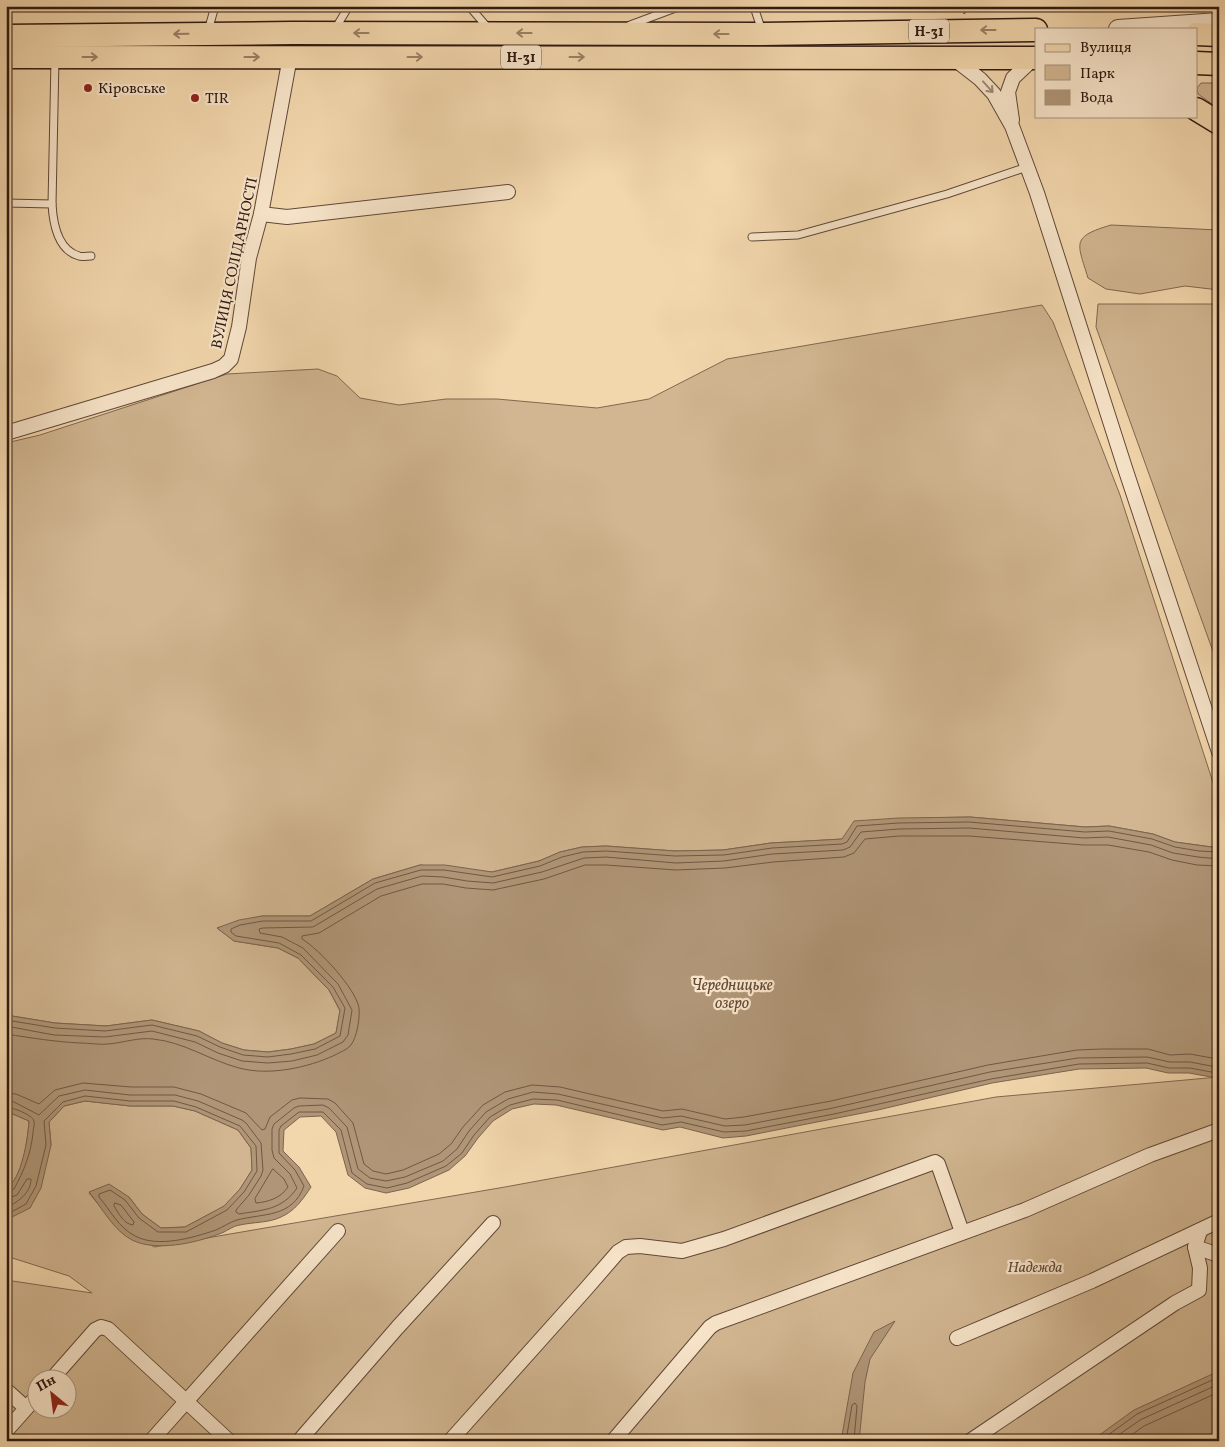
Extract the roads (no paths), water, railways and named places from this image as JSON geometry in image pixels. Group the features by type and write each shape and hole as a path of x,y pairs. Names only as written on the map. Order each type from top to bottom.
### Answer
{"main road":[{"name":"Н-31","path":"6,36 333,33 762,34 1035,30"},
{"path":"1198,34 1219,35"},
{"name":"Н-31","path":"6,57 952,58 1029,60"},
{"path":"1198,62 1219,64"},
{"path":"1198,110 1219,123"}],"street":[{"path":"1132,28 1219,22"},
{"name":"ВУЛИЦЯ СОЛІДАРНОСТІ","path":"6,433 213,371 224,366 231,359 239,327 249,258 261,214 290,57"},
{"path":"952,58 980,78 994,94 1012,126 1219,752"},
{"path":"1012,126 1008,92 1013,78 1029,60"},
{"path":"261,214 287,217 508,192"},
{"path":"613,1441 710,1327 716,1323 1025,1210 1150,1155 1219,1130"},
{"path":"450,1441 618,1252 626,1246 682,1252 724,1240 935,1162 938,1164 962,1232"},
{"path":"957,1338 1092,1281 1219,1221"},
{"path":"299,1441 493,1222"},
{"path":"151,1441 338,1231"},
{"path":"970,1441 1175,1303 1199,1290 1200,1268 1195,1247 1200,1231"},
{"path":"1195,1247 1219,1255"},
{"path":"60,1370 95,1330 101,1327 108,1329 229,1441"},
{"path":"6,1390 26,1408 6,1431"}],"lane":[{"path":"207,34 215,6"},
{"path":"333,33 350,6"},
{"path":"469,6 494,34"},
{"path":"609,34 681,6"},
{"path":"752,6 762,34"},
{"path":"55,57 52,204 54,223 57,234 67,248 78,256 91,256"},
{"path":"752,237 798,235 947,194 1027,167"},
{"path":"6,203 52,204"}],"water":[{"name":"Чередницьке озеро","path":"970,817 1085,827 1109,826 1153,834 1175,842 1219,848 1219,1077 1189,1073 1168,1073 1146,1068 1079,1069 992,1083 878,1110 746,1136 723,1138 680,1127 663,1130 556,1105 534,1104 512,1109 493,1121 465,1156 449,1170 409,1188 386,1193 365,1188 348,1175 336,1132 321,1116 300,1117 284,1130 283,1151 299,1167 311,1187 295,1208 276,1219 237,1226 222,1233 187,1243 164,1246 142,1244 125,1236 114,1225 89,1192 109,1184 129,1197 142,1214 161,1228 185,1227 224,1206 240,1189 252,1170 251,1148 238,1130 195,1111 173,1106 130,1106 85,1101 64,1106 49,1122 51,1145 41,1188 30,1208 6,1220 6,1188 12,1183 20,1168 26,1147 29,1121 6,1111 6,1015 55,1023 106,1026 152,1020 199,1031 222,1043 244,1050 268,1052 291,1049 314,1044 336,1033 340,1010 329,990 298,958 278,948 234,941 217,928 239,920 262,916 310,916 373,879 420,865 445,865 492,872 539,861 560,852 582,847 606,846 675,851 723,850 771,843 842,839 854,821"},
{"path":"895,1321 870,1359 865,1382 859,1441 841,1441 853,1373 874,1332"},
{"path":"1219,1371 1219,1441 1091,1441 1134,1410"}],"place":[{"name":"Кіровське","path":"88,88"},
{"name":"TIR","path":"195,98"}],"park label":[{"name":"Надежда","path":"1035,1267"}]}
